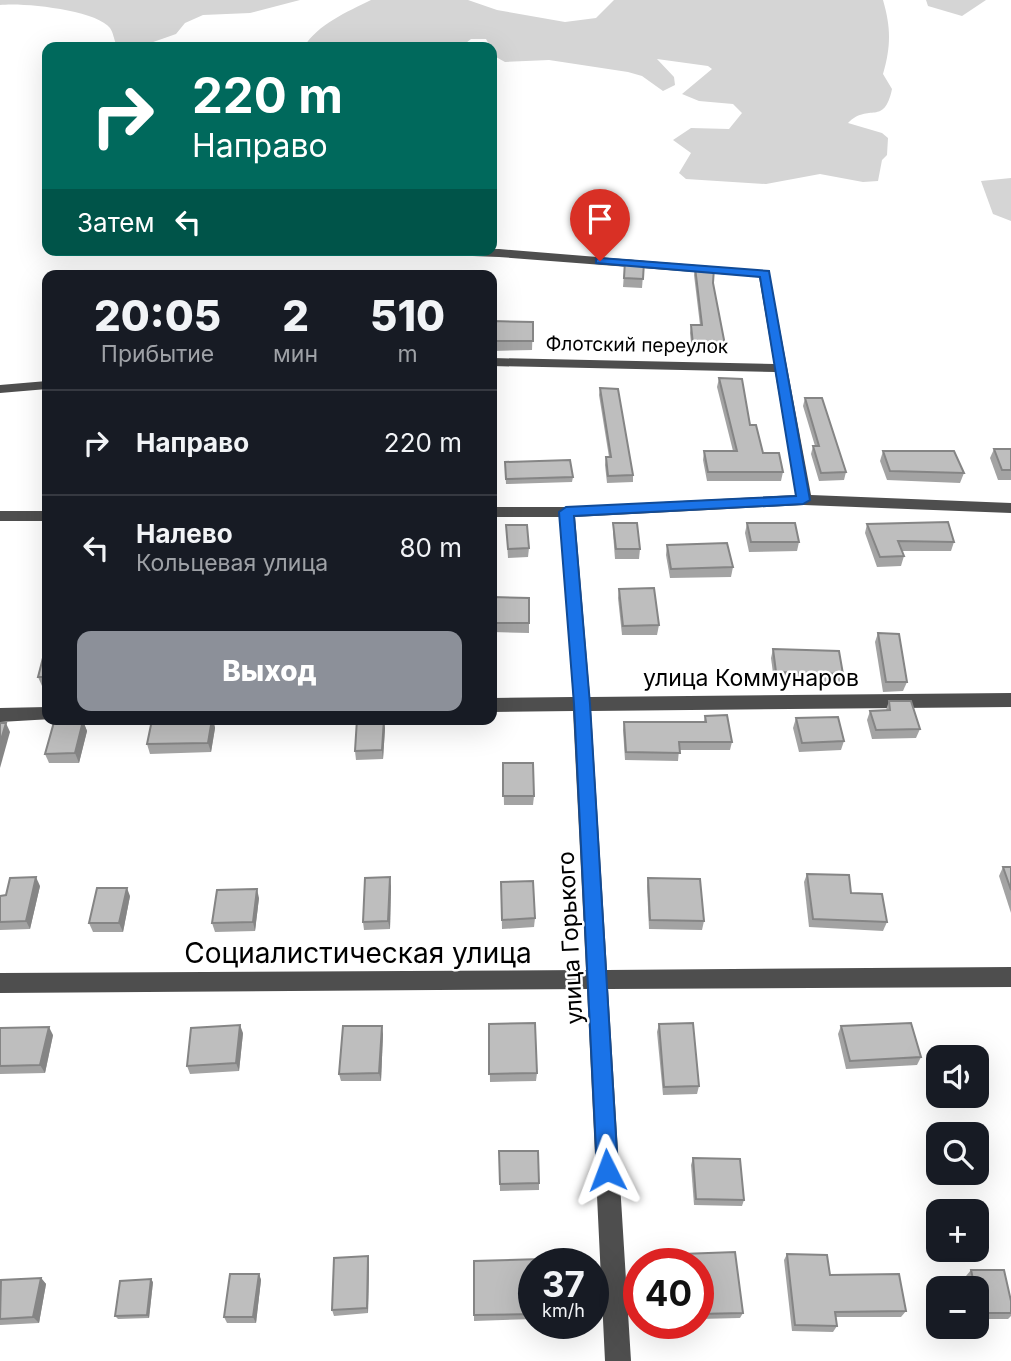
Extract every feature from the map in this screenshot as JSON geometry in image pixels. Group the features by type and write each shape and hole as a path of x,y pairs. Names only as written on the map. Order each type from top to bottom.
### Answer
{"street":[{"path":"497,253 765,274 803,500"},
{"name":"Флотский переулок","path":"497,362 781,368"},
{"path":"0,389 42,385"},
{"path":"497,512 566,512 803,500 1011,508"},
{"name":"улица Горького","path":"566,512 582,704 618,1361"},
{"path":"0,516 42,516"},
{"name":"улица Коммунаров","path":"497,705 1011,700"},
{"path":"0,715 42,714"},
{"name":"Социалистическая улица","path":"0,983 1011,976"}],"shaded area":[{"path":"0,0 300,0 250,13 203,15 185,23 176,34 153,42 115,42 110,28 102,22 75,12 41,6 0,5"},
{"path":"371,0 468,0 497,10 565,22 596,18 614,0 883,0 889,37 883,74 892,89 889,101 880,111 863,114 848,123 882,133 888,138 887,155 882,160 878,181 863,182 820,174 766,184 686,179 679,173 691,153 673,140 691,128 729,129 742,113 733,104 699,101 682,94 712,69 708,66 657,59 674,77 675,85 663,91 642,76 628,72 549,60 505,62 497,58 497,42 488,42 486,39 471,39 467,42 308,42 325,25"},
{"path":"926,0 986,0 962,16 928,6"},
{"path":"1011,178 1011,221 993,214 981,181"}],"building":[{"path":"625,260 644,262 643,279 624,278"},
{"path":"695,267 714,268 713,283 725,345 693,344 691,325 702,325"},
{"path":"497,321 533,322 533,341 497,341"},
{"path":"719,378 742,379 750,425 756,425 763,453 779,453 783,472 708,472 704,451 737,451"},
{"path":"600,388 618,389 633,475 608,476 606,457 611,457"},
{"path":"805,398 822,398 846,472 821,473 813,446 819,446"},
{"path":"994,449 1011,449 1011,470 1002,470"},
{"path":"883,451 954,451 964,473 890,471"},
{"path":"570,460 573,477 506,479 505,462"},
{"path":"948,522 954,542 898,541 904,556 880,557 867,524"},
{"path":"613,523 637,523 640,549 616,549"},
{"path":"747,523 795,523 799,542 751,542"},
{"path":"506,525 527,525 529,548 508,549"},
{"path":"727,543 733,567 671,569 667,545"},
{"path":"654,588 659,625 623,626 619,589"},
{"path":"497,597 529,598 529,623 497,623"},
{"path":"878,633 899,634 907,682 886,682"},
{"path":"773,649 839,651 843,674 776,672"},
{"path":"42,662 42,677 38,677"},
{"path":"889,701 911,701 920,729 876,730 870,711 890,710"},
{"path":"727,715 732,742 679,742 680,753 626,752 624,722 706,722 705,716"},
{"path":"838,717 844,741 802,743 796,718"},
{"path":"0,723 6,723 0,743"},
{"path":"53,725 82,725 75,753 45,754"},
{"path":"151,725 211,725 208,743 147,744"},
{"path":"357,725 384,725 382,750 355,751"},
{"path":"503,763 533,763 534,796 503,796"},
{"path":"1003,867 1011,867 1011,890"},
{"path":"807,874 849,875 851,893 882,894 887,922 813,919"},
{"path":"36,877 26,921 0,922 0,896 6,895 10,878"},
{"path":"390,877 388,921 363,922 365,878"},
{"path":"648,878 700,879 704,921 650,920"},
{"path":"533,881 535,918 502,920 501,882"},
{"path":"97,888 127,888 119,923 89,923"},
{"path":"257,889 253,922 212,923 217,890"},
{"path":"535,1023 537,1073 489,1074 489,1024"},
{"path":"693,1023 699,1086 664,1087 659,1024"},
{"path":"911,1023 921,1057 850,1061 841,1026"},
{"path":"240,1025 236,1063 187,1066 191,1028"},
{"path":"343,1026 382,1026 379,1073 339,1074"},
{"path":"49,1027 40,1065 0,1066 0,1028"},
{"path":"499,1151 538,1151 539,1183 500,1184"},
{"path":"693,1158 740,1159 744,1200 696,1199"},
{"path":"735,1252 743,1313 714,1314 714,1253"},
{"path":"787,1254 827,1255 830,1275 899,1274 906,1311 835,1312 837,1326 795,1325"},
{"path":"368,1256 367,1308 332,1310 334,1258"},
{"path":"518,1260 518,1314 474,1315 474,1261"},
{"path":"971,1270 1004,1270 1011,1313 989,1313 989,1276 972,1276"},
{"path":"230,1274 259,1274 253,1317 224,1317"},
{"path":"41,1278 33,1317 0,1319 1,1280"},
{"path":"151,1279 147,1315 115,1316 120,1281"}],"route":[{"path":"600,261 765,274 803,500 566,512 582,704 607,1170"}]}
